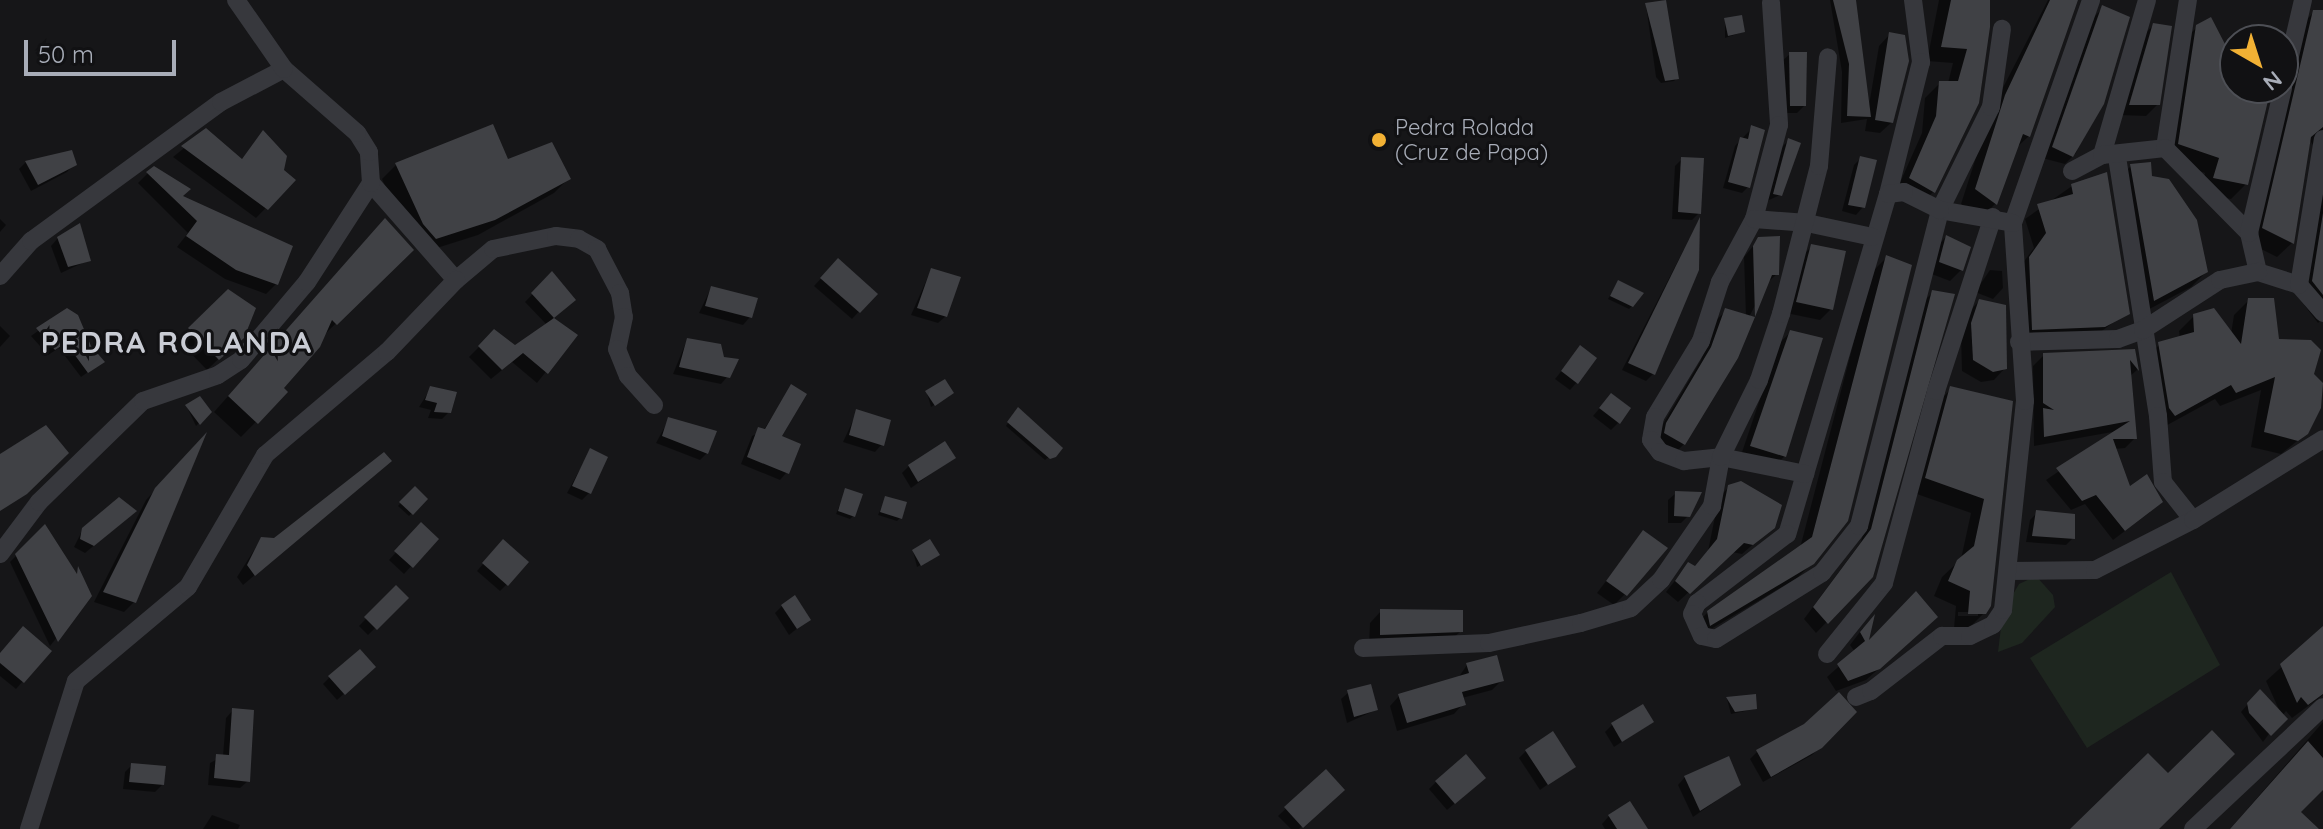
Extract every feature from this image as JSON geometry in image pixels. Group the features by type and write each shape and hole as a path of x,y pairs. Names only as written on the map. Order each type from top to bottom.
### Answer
{"street":[{"path":"0,554 39,502 143,401 218,375 241,360 307,282 371,183 369,152 357,133 284,69 236,0"},
{"path":"1913,0 1921,62 1888,194 1787,534 1697,603 1692,614 1702,636 1716,639 1822,573 1859,526 1940,210 1991,107 2002,29"},
{"path":"1856,697 1871,691 1942,636 1970,636 1993,625 2003,610 2025,401 2013,223 2091,0"},
{"path":"2147,0 2110,156 2143,330 2163,482 2193,520"},
{"path":"2165,148 2188,0"},
{"path":"2297,24 2303,0"},
{"path":"1771,3 1779,125 1754,219 1720,282 1701,341 1655,417 1651,440 1660,452 1684,461 1721,457 1805,474"},
{"path":"1363,648 1489,643 1631,608 1661,580 1712,506 1721,457 1759,380 1807,223 1819,166 1828,57"},
{"path":"0,276 31,241 221,102 284,69"},
{"path":"2258,272 2249,233 2279,104"},
{"path":"2299,285 2323,139"},
{"path":"2072,171 2110,156 2165,148"},
{"path":"2165,148 2249,233"},
{"path":"371,183 456,280"},
{"path":"1888,194 1904,192 1940,210 1993,217 2013,223"},
{"path":"1827,654 1884,583 1936,391 1993,217"},
{"path":"1754,219 1807,223 1873,237"},
{"path":"29,829 76,681 188,587 265,455 387,352 456,280 493,249 543,238 579,239 597,249 620,293 624,317 617,349 628,376 654,405"},
{"path":"2019,342 2118,339 2143,330 2206,287 2258,272 2299,285 2323,313"},
{"path":"2008,571 2095,570 2193,520 2323,439"},
{"path":"2193,829 2323,707"}],"shaded area":[{"path":"2171,572 2220,665 2087,748 2030,658"},
{"path":"2036,576 2053,595 2055,607 2022,643 1998,652 2003,611 2019,584"}],"building":[{"path":"1666,0 1679,79 1665,81 1645,3"},
{"path":"1833,0 1856,0 1871,117 1847,116 1849,64"},
{"path":"1951,0 1990,0 1990,27 1979,103 1935,193 1909,178 1936,116 1939,81 1958,81 1967,49 1941,47"},
{"path":"2050,0 2078,0 2030,137 2023,134 1997,205 1975,189 2005,95"},
{"path":"2102,5 2130,17 2104,104 2073,157 2052,147"},
{"path":"2313,10 2323,10 2323,127 2311,137 2294,244 2262,228 2291,104 2299,104 2299,70"},
{"path":"1742,15 1745,32 1728,36 1724,18"},
{"path":"2211,17 2219,32 2219,104 2267,104 2248,185 2213,178 2219,158 2178,144 2196,25"},
{"path":"2153,23 2172,26 2160,105 2129,105"},
{"path":"1889,32 1905,35 1909,61 1893,123 1875,120"},
{"path":"1789,52 1807,52 1806,106 1790,106"},
{"path":"493,124 508,159 552,142 571,179 495,220 436,239 423,224 395,163"},
{"path":"1751,125 1765,130 1750,188 1728,182 1740,137 1748,139"},
{"path":"206,128 242,159 263,130 287,156 284,170 296,180 268,210 181,146"},
{"path":"1788,138 1801,143 1782,196 1773,194"},
{"path":"72,150 77,165 38,185 25,161"},
{"path":"1860,156 1877,160 1865,208 1848,205"},
{"path":"1681,157 1704,158 1701,214 1678,212"},
{"path":"2151,162 2152,176 2169,179 2197,220 2208,272 2154,301 2130,164"},
{"path":"154,166 191,189 183,196 293,246 278,285 236,270 186,236 197,221 146,172"},
{"path":"2107,172 2130,314 2105,327 2032,330 2029,257 2046,233 2037,204 2073,194 2071,184"},
{"path":"2323,213 2323,295 2312,281"},
{"path":"1700,217 1699,270 1655,375 1628,363"},
{"path":"385,218 414,250 337,325 332,320 320,347 284,388 288,392 258,424 228,396"},
{"path":"80,223 91,261 68,267 57,237"},
{"path":"1946,235 1971,247 1963,271 1939,262"},
{"path":"1780,236 1779,275 1772,275 1755,317 1753,246 1758,237"},
{"path":"1811,244 1846,251 1833,310 1796,302"},
{"path":"1886,255 1912,265 1848,521 1814,564 1710,626 1707,611 1812,537"},
{"path":"838,258 878,294 860,313 820,278"},
{"path":"931,268 961,277 947,317 917,308"},
{"path":"552,271 576,300 554,318 531,293"},
{"path":"1618,280 1644,293 1633,307 1610,296"},
{"path":"711,286 758,298 752,318 705,306"},
{"path":"228,289 256,308 244,338 219,360 188,328"},
{"path":"1932,290 1955,294 1873,577 1828,624 1813,607 1871,529"},
{"path":"2248,298 2274,298 2279,339 2311,340 2321,350 2314,374 2323,383 2321,408 2308,434 2298,441 2264,432 2275,377 2236,393 2231,385 2175,416 2169,408 2158,342 2194,332 2193,314 2214,308 2241,344"},
{"path":"1979,299 2006,305 2007,369 1993,372 1973,360 1971,323"},
{"path":"67,308 78,315 91,346 105,362 88,373 66,343 55,350 36,328"},
{"path":"1725,308 1755,317 1738,358 1685,445 1664,433 1666,423 1711,347"},
{"path":"554,318 578,335 548,374 523,353 502,370 478,346 494,329 515,345"},
{"path":"1790,330 1823,338 1786,457 1750,446"},
{"path":"687,338 721,344 724,357 739,359 730,378 679,367"},
{"path":"1580,345 1597,358 1578,384 1561,371"},
{"path":"2135,349 2139,371 2130,360 2137,439 2113,439 2130,486 2147,474 2163,502 2125,531 2096,495 2082,501 2056,468 2130,421 2044,437 2043,408 2054,410 2043,403 2043,353"},
{"path":"945,379 954,393 935,406 925,391"},
{"path":"791,384 807,394 782,436 801,444 789,474 747,457 758,427 765,429"},
{"path":"430,386 457,392 451,413 434,412 437,403 425,400"},
{"path":"1950,386 2013,401 1991,606 1986,614 1968,614 1970,591 1948,581 1957,560 1974,546 1984,499 1925,478"},
{"path":"1611,393 1631,408 1620,424 1599,408"},
{"path":"200,396 212,412 200,425 185,405"},
{"path":"1018,407 1063,448 1056,457 1050,459 1007,422"},
{"path":"856,409 891,420 884,446 849,435"},
{"path":"668,417 717,431 708,454 662,436"},
{"path":"46,425 69,453 27,494 0,511 0,454"},
{"path":"207,432 136,603 103,592 155,488"},
{"path":"945,441 956,458 918,482 908,465"},
{"path":"590,448 608,457 591,494 572,486"},
{"path":"384,452 392,461 255,576 247,565 261,537 274,538"},
{"path":"1741,481 1782,505 1775,528 1753,545 1744,543 1690,594 1675,581 1688,562 1695,566 1717,539 1728,485"},
{"path":"415,486 428,499 413,515 399,502"},
{"path":"845,488 863,494 855,517 838,511"},
{"path":"1675,491 1702,492 1690,517 1674,516"},
{"path":"885,496 907,502 902,519 880,512"},
{"path":"119,497 137,511 94,546 80,539 82,528"},
{"path":"2036,510 2075,514 2075,539 2032,536"},
{"path":"421,522 439,539 413,568 394,551"},
{"path":"45,524 77,574 78,566 92,596 58,642 15,554"},
{"path":"1643,530 1668,548 1627,596 1606,581"},
{"path":"503,539 529,562 508,586 482,563"},
{"path":"930,539 940,555 921,566 912,550"},
{"path":"396,585 409,598 377,630 364,617"},
{"path":"1916,591 1938,617 1880,669 1848,681 1837,664 1865,641 1860,632 1875,614 1869,640"},
{"path":"795,595 811,620 797,629 781,605"},
{"path":"1380,609 1463,610 1463,632 1380,635"},
{"path":"23,626 52,651 24,683 0,663 0,653"},
{"path":"2323,626 2323,694 2308,705 2301,697 2297,703 2280,664"},
{"path":"360,649 376,667 345,695 328,676"},
{"path":"1497,655 1504,681 1462,692 1466,705 1407,723 1398,694 1469,673 1466,663"},
{"path":"1371,684 1378,710 1354,717 1347,690"},
{"path":"2260,689 2288,719 2271,736 2249,713 2247,703"},
{"path":"1839,692 1857,712 1822,748 1771,777 1756,750 1804,724"},
{"path":"1756,694 1757,709 1735,712 1726,697"},
{"path":"1643,704 1654,722 1622,742 1611,723"},
{"path":"232,708 254,710 250,782 214,778 216,754 229,755"},
{"path":"2212,730 2235,754 2159,829 2070,829 2148,753 2168,773"},
{"path":"1553,731 1576,767 1548,785 1525,750"},
{"path":"2308,741 2323,758 2323,790 2301,812 2319,829 2230,829"},
{"path":"1466,754 1486,778 1455,804 1435,781"},
{"path":"1729,756 1741,785 1700,811 1684,776"},
{"path":"131,763 166,766 164,785 129,782"},
{"path":"1326,769 1345,790 1303,828 1284,807"},
{"path":"1630,801 1648,829 1617,829 1608,815"}],"place":[{"name":"Pedra Rolada (Cruz de Papa)","path":"1379,140"}],"district":[{"name":"PEDRA ROLANDA","path":"177,342"}]}
